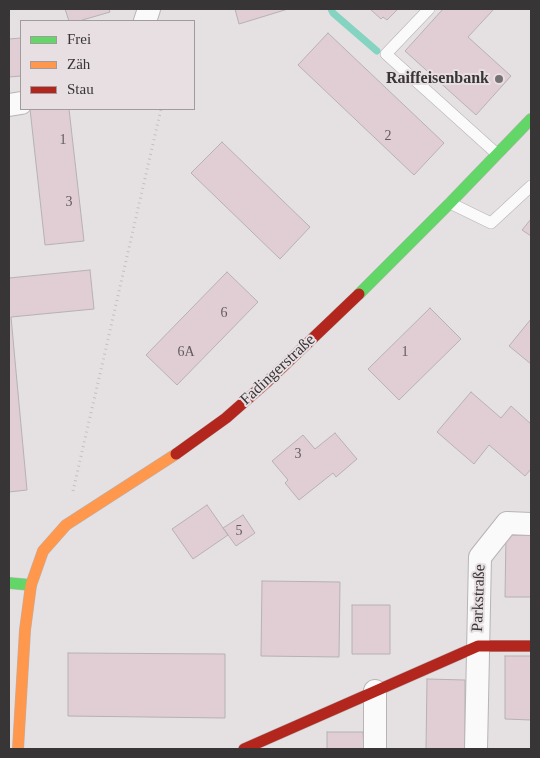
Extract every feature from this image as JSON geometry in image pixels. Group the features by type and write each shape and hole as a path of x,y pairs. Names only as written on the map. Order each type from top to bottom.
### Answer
{"street":[{"name":"Fadingerstraße","path":"18,749 23,653 21,629 43,551 66,525 172,457 226,418 268,381 450,203 531,119"},
{"name":"Parkstraße","path":"476,749 480,557 507,523 531,524"},
{"path":"9,583 32,585"},
{"name":"Parkstraße","path":"244,749 273,743 374,691 478,646 531,646"},
{"path":"374,691 375,749"}],"lane":[{"path":"429,9 386,54 497,154"},
{"path":"450,203 491,223 531,186"}],"path":[{"path":"66,525 77,470 161,110"}],"building":[{"path":"65,9 109,9 110,12 82,20 69,20"},
{"path":"235,9 288,9 239,24"},
{"path":"370,9 398,9 387,20 383,17 381,19"},
{"path":"443,9 494,9 468,37 511,76 476,115 405,51"},
{"path":"328,33 444,143 414,175 298,65"},
{"path":"20,38 20,76 9,77 9,39"},
{"path":"30,110 69,110 84,241 45,245"},
{"path":"222,142 310,227 280,259 191,173"},
{"path":"531,219 531,236 522,230"},
{"path":"90,270 94,309 11,317 27,490 9,492 9,278"},
{"path":"227,272 258,302 177,385 146,355"},
{"path":"430,308 461,339 399,400 368,369"},
{"path":"531,319 531,364 509,346"},
{"path":"471,392 501,418 511,406 531,424 531,469 525,476 489,445 474,464 437,432"},
{"path":"335,433 357,459 336,477 333,473 299,500 285,483 288,480 272,461 303,435 315,449"},
{"path":"207,505 228,535 193,559 172,529"},
{"path":"243,515 255,533 236,546 223,528"},
{"path":"506,535 531,535 531,597 505,597"},
{"path":"262,581 340,582 339,657 261,656"},
{"path":"352,605 390,605 390,654 352,654"},
{"path":"68,653 225,654 225,718 68,716"},
{"path":"505,656 531,656 531,720 505,719"},
{"path":"427,679 465,680 465,749 426,749"},
{"path":"327,732 363,732 364,749 327,749"}],"waterway":[{"path":"331,9 333,13 377,51"}],"traffic: fast":[{"path":"359,294 531,119"},
{"path":"9,583 31,585"}],"traffic: slow":[{"path":"18,749 25,630 31,585 43,551 66,525 176,454"}],"traffic: jam":[{"path":"176,454 226,418 268,381 359,294"},
{"path":"244,749 478,646 531,646"}],"place":[{"name":"Raiffeisenbank","path":"499,79"}]}
